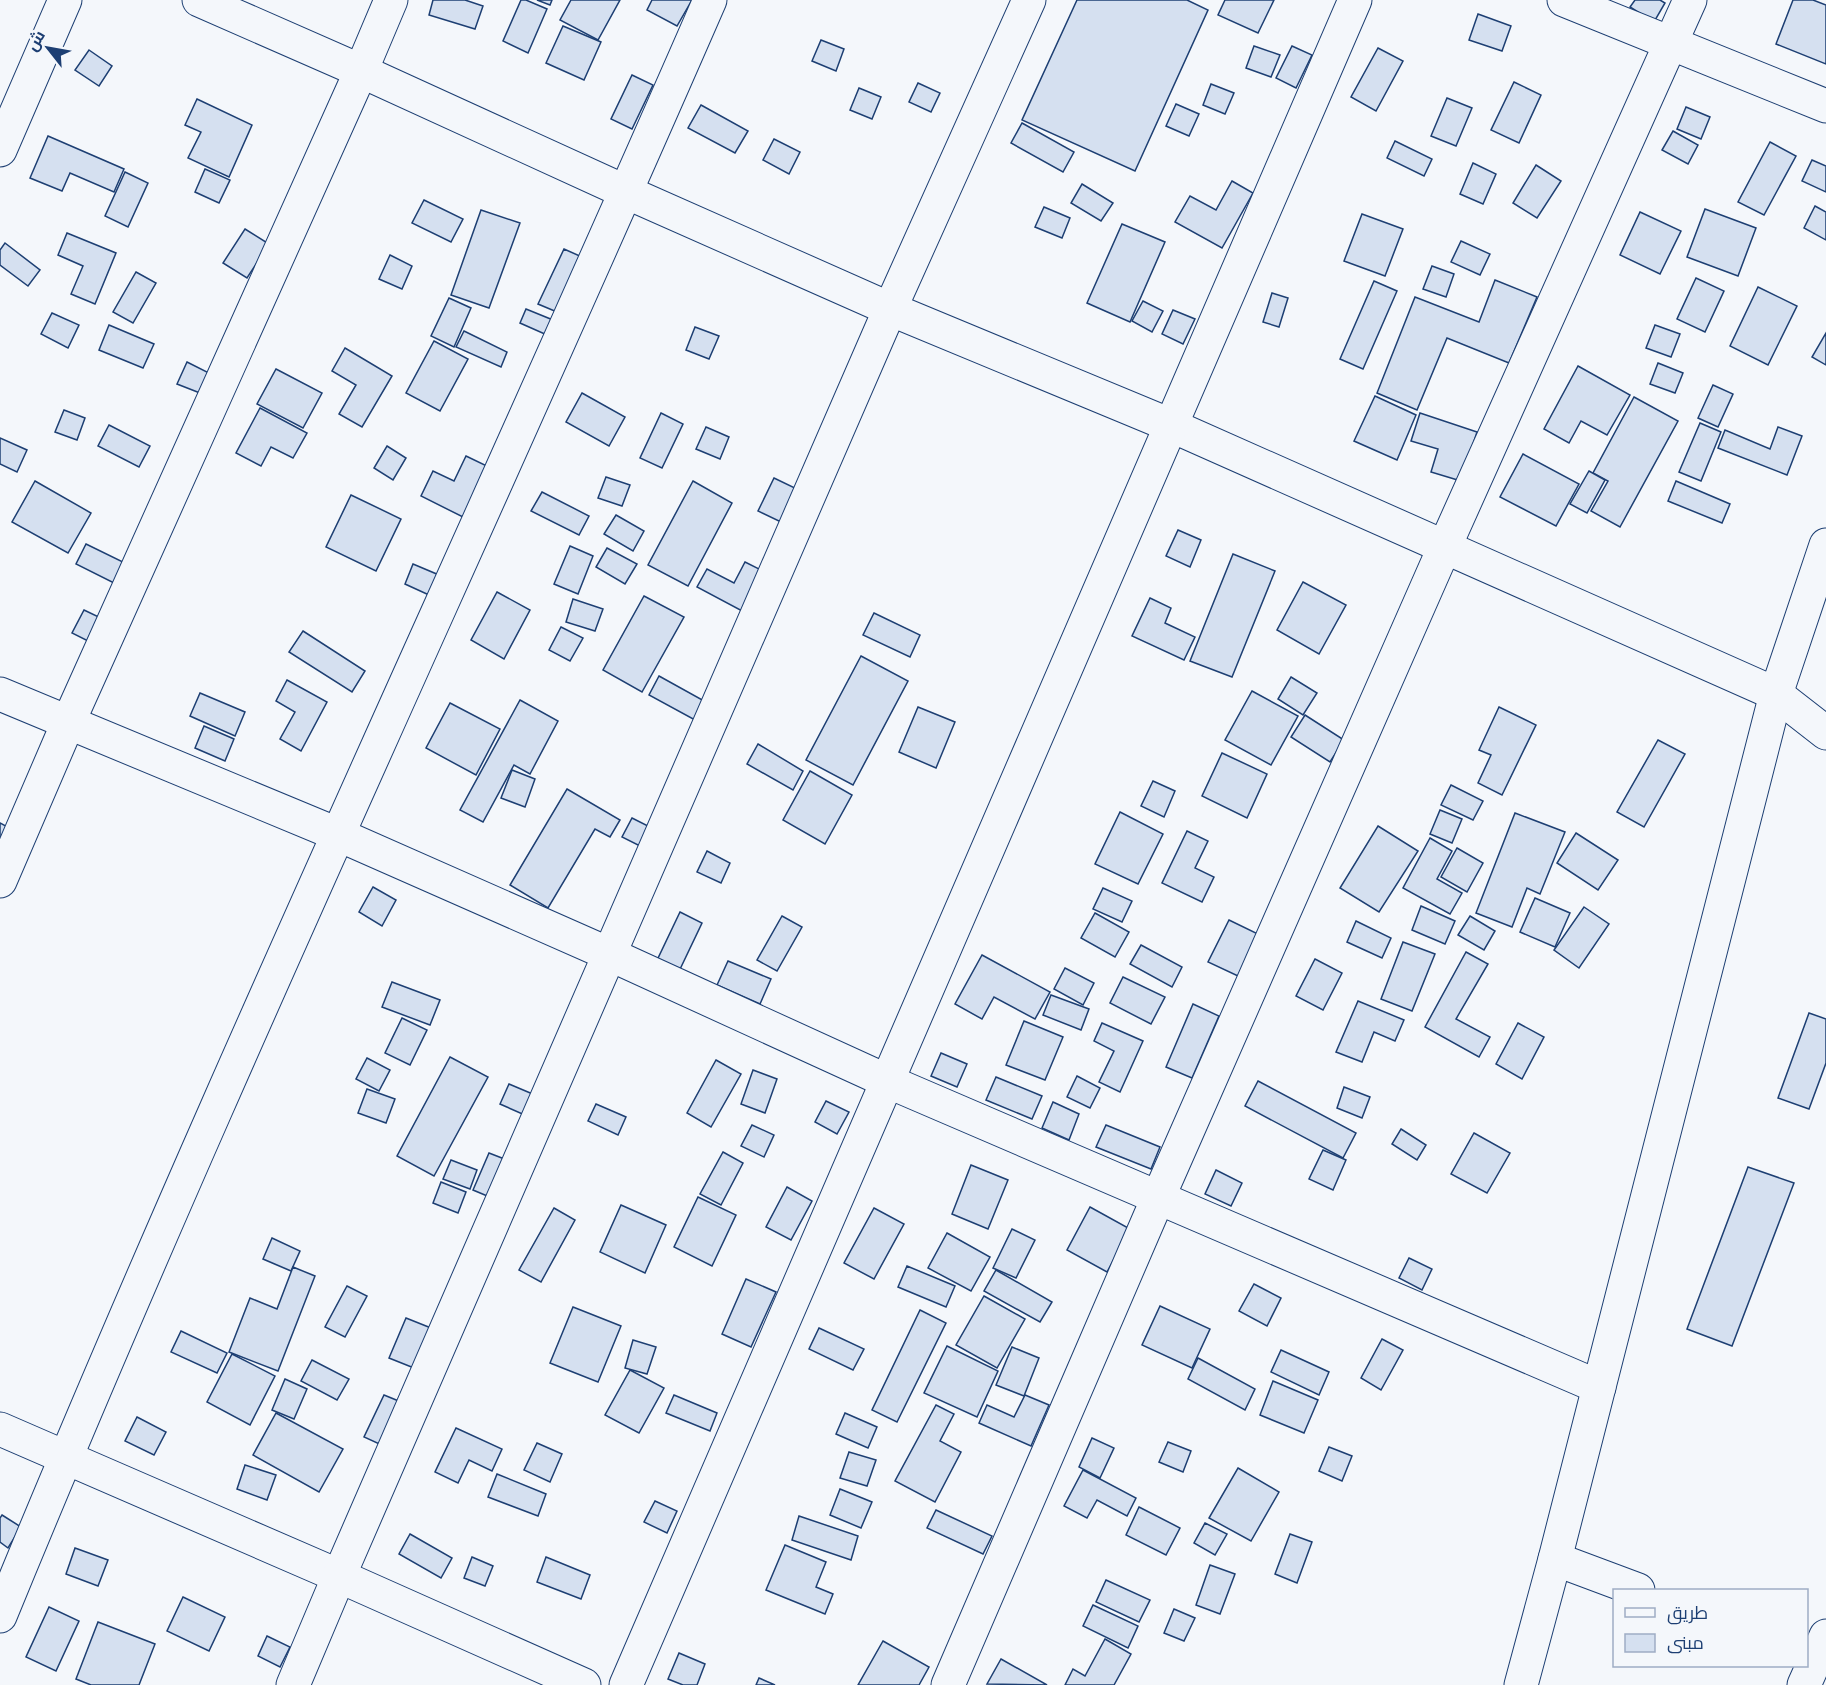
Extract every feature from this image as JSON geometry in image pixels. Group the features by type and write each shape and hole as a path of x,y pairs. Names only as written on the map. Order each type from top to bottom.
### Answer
{"street":[{"path":"0,150 65,0"},
{"path":"199,0 362,70 626,192 890,309 1170,425 1776,694 1826,733"},
{"path":"0,881 68,723 362,70 391,0"},
{"path":"0,1616 65,1457 337,834 710,0"},
{"path":"294,1685 339,1576 890,309 1029,0"},
{"path":"626,1685 1355,0"},
{"path":"1564,0 1826,106"},
{"path":"948,1685 1158,1198 1445,546 1690,0"},
{"path":"1521,1685 1776,694 1826,545"},
{"path":"0,694 337,834 609,954 887,1081 1599,1387"},
{"path":"0,1429 584,1685"},
{"path":"1555,1558 1635,1589"}],"building":[{"path":"433,0 465,0 483,6 475,29 429,15"},
{"path":"521,0 547,9 528,53 503,41"},
{"path":"537,0 552,0 550,5"},
{"path":"571,0 620,0 598,40 560,20"},
{"path":"652,0 692,0 677,26 647,10"},
{"path":"1077,0 1187,0 1208,10 1135,171 1022,120"},
{"path":"1225,0 1274,0 1258,33 1218,15"},
{"path":"1635,0 1660,0 1665,3 1654,22 1630,7"},
{"path":"1793,0 1813,0 1826,5 1826,64 1776,44"},
{"path":"1478,14 1511,26 1502,51 1469,40"},
{"path":"563,26 601,42 584,80 546,63"},
{"path":"821,40 844,49 836,71 812,61"},
{"path":"1254,46 1280,55 1271,77 1246,68"},
{"path":"1292,46 1312,55 1296,88 1276,78"},
{"path":"1378,48 1403,61 1376,111 1351,97"},
{"path":"89,50 112,66 99,86 75,70"},
{"path":"632,75 653,85 632,129 611,119"},
{"path":"1514,82 1541,95 1519,143 1491,130"},
{"path":"918,83 940,93 931,112 909,102"},
{"path":"1211,84 1234,93 1225,114 1203,105"},
{"path":"859,88 881,97 872,119 850,110"},
{"path":"1447,98 1472,108 1456,146 1431,136"},
{"path":"197,99 252,125 229,177 188,158 201,132 185,125"},
{"path":"1176,104 1199,114 1189,136 1166,126"},
{"path":"701,105 748,131 735,153 688,128"},
{"path":"1686,107 1710,117 1701,139 1677,129"},
{"path":"1022,123 1074,152 1063,172 1011,143"},
{"path":"1673,131 1698,145 1688,164 1662,150"},
{"path":"48,136 124,169 114,192 70,173 62,191 30,178"},
{"path":"774,139 800,152 789,174 763,160"},
{"path":"1395,141 1432,159 1424,176 1387,158"},
{"path":"1770,142 1796,156 1764,215 1738,202"},
{"path":"1812,160 1826,166 1826,192 1802,181"},
{"path":"1473,163 1496,174 1483,204 1460,194"},
{"path":"1536,165 1561,181 1537,218 1513,203"},
{"path":"205,169 230,180 219,203 195,192"},
{"path":"125,172 148,183 128,227 105,216"},
{"path":"1232,181 1253,193 1222,248 1175,222 1190,196 1216,210"},
{"path":"1082,184 1113,203 1101,221 1071,203"},
{"path":"424,200 463,219 451,242 412,223"},
{"path":"1815,206 1826,212 1826,240 1804,228"},
{"path":"1044,207 1070,218 1062,238 1035,227"},
{"path":"1705,209 1756,228 1738,276 1687,257"},
{"path":"481,210 520,223 489,308 451,295"},
{"path":"1640,212 1681,231 1660,274 1620,255"},
{"path":"1362,214 1403,229 1385,276 1344,261"},
{"path":"1122,224 1165,242 1130,322 1087,303"},
{"path":"245,229 269,244 247,278 223,263"},
{"path":"67,233 116,253 95,304 71,294 83,266 58,255"},
{"path":"1461,241 1490,254 1480,275 1451,262"},
{"path":"5,243 40,270 28,286 0,265 0,250"},
{"path":"564,249 582,257 557,312 538,304"},
{"path":"390,255 412,266 402,289 379,279"},
{"path":"1432,266 1454,274 1446,297 1423,289"},
{"path":"136,272 156,283 133,323 113,312"},
{"path":"1696,278 1724,291 1705,332 1677,319"},
{"path":"1495,280 1537,297 1509,363 1447,338 1417,410 1377,393 1415,297 1479,322"},
{"path":"1374,281 1397,291 1363,369 1340,359"},
{"path":"1758,287 1797,306 1768,365 1730,346"},
{"path":"1272,293 1288,298 1279,327 1263,322"},
{"path":"449,298 471,308 454,347 431,336"},
{"path":"1143,301 1163,311 1152,332 1132,321"},
{"path":"526,309 553,320 547,335 520,323"},
{"path":"1173,310 1195,319 1183,344 1162,334"},
{"path":"52,313 79,325 68,348 41,334"},
{"path":"109,325 154,344 143,368 99,350"},
{"path":"1655,325 1680,334 1671,357 1646,348"},
{"path":"695,327 719,336 709,359 686,350"},
{"path":"464,331 507,352 501,367 456,347"},
{"path":"1826,333 1826,365 1812,357"},
{"path":"434,341 468,359 440,411 406,393"},
{"path":"345,348 392,376 362,427 339,414 356,385 332,371"},
{"path":"187,362 209,373 200,393 177,384"},
{"path":"1658,363 1683,373 1675,393 1650,384"},
{"path":"1578,366 1630,395 1607,435 1581,421 1569,443 1544,429"},
{"path":"276,369 322,393 303,428 257,404"},
{"path":"1713,385 1733,394 1718,427 1698,418"},
{"path":"582,393 625,417 609,446 566,422"},
{"path":"1375,396 1416,415 1397,460 1354,441"},
{"path":"1634,397 1678,421 1620,527 1591,511 1608,481 1593,473"},
{"path":"260,408 307,433 293,458 271,447 261,466 236,453"},
{"path":"64,410 85,418 77,440 55,432"},
{"path":"661,413 683,424 662,468 640,458"},
{"path":"1420,413 1477,432 1461,481 1431,472 1438,449 1411,441"},
{"path":"1700,423 1721,432 1701,481 1679,472"},
{"path":"109,425 150,446 139,467 98,446"},
{"path":"706,427 729,437 720,459 696,449"},
{"path":"1778,427 1802,436 1787,475 1718,448 1725,430 1770,449"},
{"path":"0,438 27,450 17,472 0,464"},
{"path":"387,446 406,458 393,480 374,468"},
{"path":"1523,454 1579,484 1556,526 1500,497"},
{"path":"466,456 489,467 465,518 421,496 433,471 454,481"},
{"path":"1589,471 1605,480 1587,513 1570,504"},
{"path":"606,477 630,485 622,506 598,498"},
{"path":"774,478 797,489 781,522 758,511"},
{"path":"35,481 91,513 68,553 12,522"},
{"path":"693,481 732,503 688,586 648,565"},
{"path":"1676,481 1730,504 1722,523 1668,501"},
{"path":"542,492 589,516 579,535 531,511"},
{"path":"351,495 401,519 376,571 326,547"},
{"path":"616,515 644,531 633,551 604,534"},
{"path":"1178,530 1201,540 1190,567 1166,556"},
{"path":"86,544 125,563 114,583 76,564"},
{"path":"570,546 593,556 578,594 554,584"},
{"path":"607,548 637,564 625,584 596,567"},
{"path":"1233,554 1275,571 1232,677 1190,661"},
{"path":"745,562 765,572 744,612 697,587 707,569 734,583"},
{"path":"413,564 439,575 429,595 405,584"},
{"path":"1303,582 1346,605 1319,654 1277,630"},
{"path":"497,592 530,610 504,659 471,640"},
{"path":"644,596 684,617 642,692 603,670"},
{"path":"1150,598 1171,608 1165,623 1195,637 1184,660 1132,636"},
{"path":"573,599 603,609 595,631 566,622"},
{"path":"84,610 103,619 92,643 72,633"},
{"path":"874,613 920,635 910,657 863,635"},
{"path":"561,627 583,638 570,661 549,650"},
{"path":"303,631 365,671 352,692 289,652"},
{"path":"861,656 908,681 853,785 806,760"},
{"path":"659,676 706,702 695,720 649,695"},
{"path":"1291,677 1317,693 1303,715 1278,699"},
{"path":"287,680 327,702 301,751 280,739 295,712 276,701"},
{"path":"1252,691 1298,716 1271,765 1225,740"},
{"path":"200,693 245,712 235,736 190,716"},
{"path":"520,700 558,721 530,774 514,765 483,822 460,810"},
{"path":"450,703 500,729 476,775 426,748"},
{"path":"918,707 955,722 936,768 899,752"},
{"path":"1499,707 1536,725 1502,795 1478,783 1491,755 1479,750"},
{"path":"1305,715 1344,740 1330,762 1291,737"},
{"path":"204,726 234,739 225,761 195,748"},
{"path":"1658,740 1685,754 1644,827 1617,812"},
{"path":"758,744 803,771 793,790 747,764"},
{"path":"1222,753 1267,774 1247,818 1202,796"},
{"path":"512,770 535,779 525,807 501,798"},
{"path":"810,771 852,795 825,844 783,820"},
{"path":"1153,781 1175,791 1164,817 1141,806"},
{"path":"1451,785 1483,801 1473,820 1441,805"},
{"path":"567,789 620,820 610,837 595,829 548,908 510,885"},
{"path":"1440,810 1462,819 1452,843 1430,834"},
{"path":"1120,812 1163,834 1138,884 1095,864"},
{"path":"1515,813 1565,832 1540,894 1527,888 1512,927 1476,913"},
{"path":"632,818 652,828 642,847 622,837"},
{"path":"0,823 13,830 0,855"},
{"path":"1378,826 1418,851 1379,912 1340,888"},
{"path":"1187,831 1208,841 1195,868 1214,877 1202,902 1162,883"},
{"path":"1576,833 1618,860 1598,890 1557,863"},
{"path":"1430,838 1452,851 1437,879 1462,893 1450,914 1403,888"},
{"path":"1457,848 1483,863 1467,892 1441,877"},
{"path":"707,851 730,863 721,883 697,872"},
{"path":"373,887 396,900 382,926 359,912"},
{"path":"1103,888 1132,901 1122,922 1093,909"},
{"path":"1535,898 1570,913 1555,947 1520,932"},
{"path":"1421,906 1455,921 1445,944 1412,930"},
{"path":"1584,907 1609,924 1579,968 1554,950"},
{"path":"680,912 702,923 672,986 650,975"},
{"path":"1095,913 1129,932 1115,957 1081,938"},
{"path":"782,916 802,927 777,971 757,960"},
{"path":"1470,916 1495,931 1484,950 1458,935"},
{"path":"1229,920 1258,934 1238,976 1208,962"},
{"path":"1356,921 1391,938 1382,958 1347,942"},
{"path":"1403,942 1435,954 1412,1011 1381,999"},
{"path":"1141,945 1182,967 1172,987 1130,964"},
{"path":"1466,952 1488,964 1456,1019 1490,1037 1479,1057 1425,1027"},
{"path":"982,955 1050,992 1035,1019 994,997 982,1019 955,1004"},
{"path":"1315,959 1342,973 1323,1010 1296,996"},
{"path":"728,961 771,979 760,1004 717,985"},
{"path":"1065,968 1094,983 1083,1005 1054,989"},
{"path":"1123,977 1165,997 1151,1024 1110,1003"},
{"path":"392,982 440,1000 430,1025 382,1007"},
{"path":"1051,995 1089,1009 1081,1030 1043,1015"},
{"path":"1358,1001 1404,1020 1395,1041 1374,1032 1362,1062 1336,1052"},
{"path":"1193,1004 1219,1016 1192,1078 1166,1067"},
{"path":"1809,1013 1826,1019 1826,1063 1809,1109 1778,1098"},
{"path":"402,1018 427,1030 410,1065 385,1053"},
{"path":"1024,1021 1063,1037 1045,1080 1006,1065"},
{"path":"1102,1023 1143,1041 1120,1092 1099,1082 1114,1051 1094,1041"},
{"path":"1518,1023 1544,1037 1522,1079 1496,1064"},
{"path":"941,1053 967,1064 957,1087 931,1076"},
{"path":"450,1057 488,1077 434,1176 397,1156"},
{"path":"367,1058 390,1070 379,1091 356,1079"},
{"path":"716,1060 741,1074 711,1127 687,1113"},
{"path":"753,1070 777,1079 765,1113 741,1104"},
{"path":"1077,1076 1100,1088 1090,1108 1067,1097"},
{"path":"996,1077 1042,1096 1032,1119 986,1100"},
{"path":"1258,1081 1356,1133 1343,1158 1245,1106"},
{"path":"509,1084 535,1095 527,1116 500,1104"},
{"path":"1344,1087 1370,1097 1362,1118 1337,1108"},
{"path":"367,1089 395,1099 386,1123 358,1113"},
{"path":"826,1101 849,1112 837,1134 815,1122"},
{"path":"1053,1102 1079,1114 1069,1140 1042,1128"},
{"path":"596,1104 626,1117 618,1135 588,1121"},
{"path":"752,1125 774,1135 764,1157 741,1146"},
{"path":"1106,1125 1160,1147 1151,1169 1096,1147"},
{"path":"1401,1129 1426,1145 1417,1160 1392,1144"},
{"path":"1474,1133 1510,1153 1487,1193 1451,1174"},
{"path":"1323,1150 1346,1160 1333,1190 1309,1179"},
{"path":"723,1152 743,1163 721,1205 700,1194"},
{"path":"489,1153 507,1160 492,1198 473,1190"},
{"path":"451,1160 477,1170 470,1189 443,1179"},
{"path":"971,1165 1008,1180 988,1229 952,1214"},
{"path":"1748,1167 1794,1183 1732,1346 1687,1329"},
{"path":"1216,1170 1242,1183 1231,1206 1205,1194"},
{"path":"441,1182 466,1192 458,1213 433,1203"},
{"path":"787,1187 812,1201 791,1240 766,1227"},
{"path":"698,1197 736,1215 712,1266 674,1247"},
{"path":"621,1205 666,1225 645,1273 600,1252"},
{"path":"1090,1207 1130,1229 1107,1272 1067,1250"},
{"path":"554,1208 575,1220 541,1282 519,1270"},
{"path":"874,1208 904,1224 874,1279 844,1263"},
{"path":"1012,1229 1035,1240 1016,1278 993,1268"},
{"path":"947,1233 990,1257 971,1291 928,1268"},
{"path":"272,1238 300,1251 291,1271 263,1259"},
{"path":"1409,1258 1432,1269 1422,1290 1399,1278"},
{"path":"907,1266 955,1286 946,1307 898,1287"},
{"path":"293,1267 315,1276 278,1371 229,1352 250,1298 277,1309"},
{"path":"996,1270 1052,1302 1040,1322 984,1291"},
{"path":"746,1279 776,1292 751,1347 722,1334"},
{"path":"1254,1284 1281,1298 1267,1326 1239,1311"},
{"path":"347,1286 367,1296 345,1337 325,1327"},
{"path":"984,1296 1025,1319 997,1368 956,1345"},
{"path":"1160,1306 1210,1329 1192,1368 1142,1345"},
{"path":"573,1307 621,1326 598,1382 550,1363"},
{"path":"920,1310 946,1323 897,1422 872,1410"},
{"path":"406,1318 436,1330 419,1370 389,1358"},
{"path":"819,1328 864,1349 853,1370 809,1349"},
{"path":"181,1331 227,1353 217,1373 171,1352"},
{"path":"1382,1339 1403,1350 1381,1390 1361,1378"},
{"path":"633,1340 656,1347 647,1374 625,1368"},
{"path":"947,1346 998,1371 977,1417 924,1393"},
{"path":"1012,1347 1039,1358 1024,1396 996,1385"},
{"path":"1281,1350 1329,1372 1319,1395 1271,1372"},
{"path":"232,1354 275,1376 250,1425 207,1402"},
{"path":"1198,1358 1255,1389 1245,1410 1188,1379"},
{"path":"312,1360 349,1379 337,1400 301,1381"},
{"path":"630,1370 664,1388 639,1433 605,1415"},
{"path":"285,1379 307,1389 294,1419 272,1410"},
{"path":"1273,1381 1318,1400 1304,1433 1260,1415"},
{"path":"384,1395 406,1404 386,1447 364,1437"},
{"path":"674,1395 717,1413 710,1431 666,1413"},
{"path":"1025,1395 1049,1405 1031,1446 979,1423 987,1405 1014,1417"},
{"path":"936,1405 954,1414 940,1441 961,1452 935,1502 895,1481"},
{"path":"276,1413 343,1449 319,1492 253,1455"},
{"path":"845,1413 877,1427 868,1448 836,1434"},
{"path":"137,1417 166,1432 154,1455 125,1441"},
{"path":"456,1428 502,1449 492,1471 469,1460 458,1483 435,1472"},
{"path":"1092,1438 1114,1448 1100,1478 1079,1467"},
{"path":"1168,1442 1191,1451 1183,1472 1159,1462"},
{"path":"537,1443 562,1454 550,1482 524,1470"},
{"path":"1329,1447 1352,1456 1342,1481 1319,1471"},
{"path":"849,1452 876,1460 867,1486 840,1478"},
{"path":"245,1465 276,1475 267,1500 237,1489"},
{"path":"1238,1468 1279,1492 1251,1541 1209,1518"},
{"path":"1083,1470 1136,1498 1127,1516 1097,1500 1087,1518 1064,1506"},
{"path":"497,1474 546,1494 538,1516 488,1497"},
{"path":"840,1489 872,1502 861,1528 830,1515"},
{"path":"655,1501 677,1511 667,1533 644,1522"},
{"path":"1139,1507 1180,1528 1166,1555 1126,1535"},
{"path":"936,1510 992,1536 983,1554 927,1528"},
{"path":"2,1515 21,1527 8,1548 0,1542"},
{"path":"799,1516 858,1536 851,1560 792,1540"},
{"path":"1205,1523 1227,1534 1215,1555 1194,1543"},
{"path":"410,1534 452,1558 441,1578 399,1554"},
{"path":"1290,1534 1312,1542 1297,1583 1275,1574"},
{"path":"785,1545 826,1562 816,1587 833,1594 825,1614 766,1590"},
{"path":"75,1548 108,1560 98,1586 66,1574"},
{"path":"472,1557 493,1566 485,1586 464,1578"},
{"path":"546,1557 590,1575 581,1599 537,1582"},
{"path":"1210,1565 1235,1574 1220,1614 1196,1605"},
{"path":"1106,1580 1150,1600 1139,1622 1096,1602"},
{"path":"183,1597 225,1617 209,1651 167,1631"},
{"path":"1093,1605 1138,1626 1128,1648 1083,1626"},
{"path":"49,1607 79,1621 56,1671 26,1657"},
{"path":"1174,1609 1195,1618 1184,1641 1164,1633"},
{"path":"98,1622 155,1644 139,1685 91,1685 76,1679"},
{"path":"267,1636 290,1647 280,1667 258,1656"},
{"path":"1105,1639 1131,1654 1114,1685 1065,1685 1073,1669 1085,1676"},
{"path":"883,1641 929,1667 919,1685 858,1685"},
{"path":"679,1653 705,1664 697,1685 683,1685 668,1679"},
{"path":"1001,1659 1047,1685 987,1684"},
{"path":"759,1678 775,1685 756,1685"}]}
